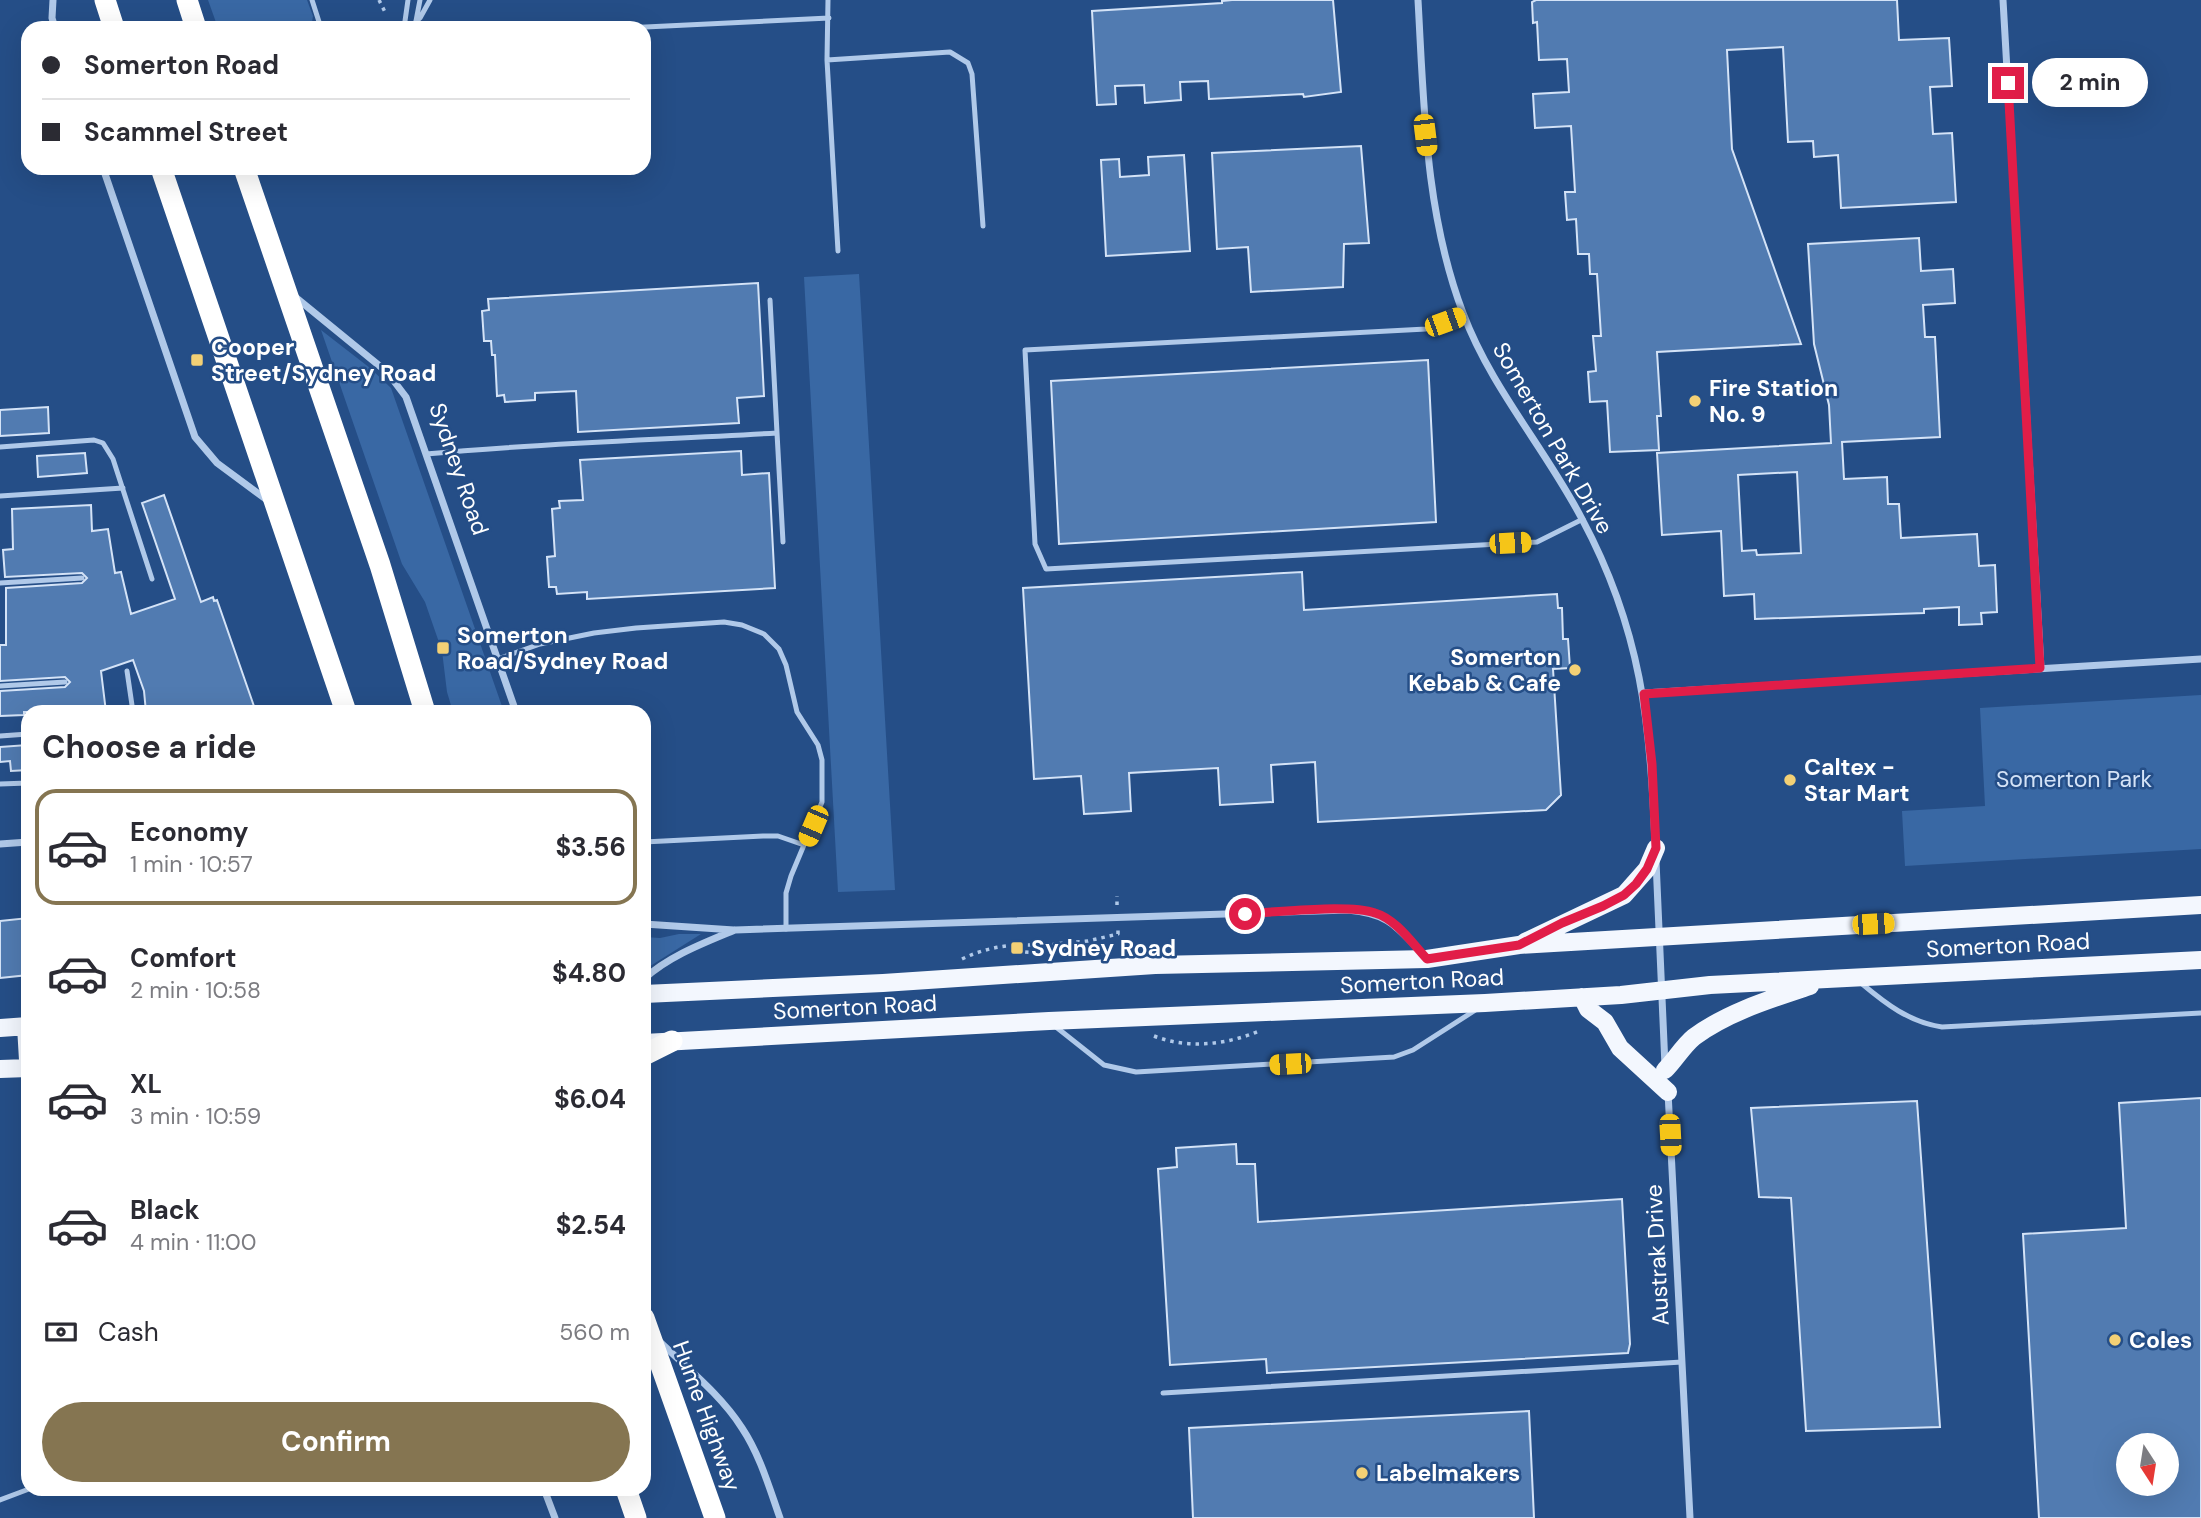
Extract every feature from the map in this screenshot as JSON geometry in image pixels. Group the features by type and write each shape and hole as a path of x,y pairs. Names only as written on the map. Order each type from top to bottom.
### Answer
{"highway":[{"path":"105,0 112,21"},
{"path":"187,0 194,21"},
{"path":"163,175 344,705"},
{"path":"246,175 380,565 423,705"},
{"path":"651,1051 671,1041"},
{"name":"Hume Highway","path":"651,1338 715,1518"},
{"path":"628,1496 636,1518"}],"main road":[{"path":"1519,945 1624,895 1647,869 1656,848"},
{"name":"Somerton Road","path":"651,994 1155,965 1427,959 1519,945 2201,905"},
{"name":"Somerton Road","path":"651,1042 1049,1021 1485,1003 1706,985 2201,960"},
{"path":"1665,1070 1692,1039 1712,1025 1758,1004 1833,978"},
{"path":"1582,997 1588,1009 1605,1022 1620,1048 1668,1092"},
{"path":"0,1028 21,1026"},
{"path":"0,1069 21,1068"}],"street":[{"path":"53,0 53,21"},
{"name":"Somerton Park Drive","path":"1418,0 1425,135 1445,262 1480,353 1506,400 1583,519 1607,571 1630,634 1644,694 1652,764 1662,990"},
{"path":"2003,0 2040,668"},
{"path":"105,175 195,437 217,463 273,504"},
{"name":"Sydney Road","path":"285,289 387,372 407,397 514,705"},
{"path":"1644,694 2201,659"},
{"path":"0,844 21,842"},
{"name":"Somerton Road","path":"651,973 695,947 735,930 1348,910 1374,912 1391,921 1427,959"},
{"path":"651,924 735,930"},
{"name":"Austrak Drive","path":"1662,990 1690,1518"},
{"name":"Hume Highway","path":"651,1329 720,1400 741,1426 759,1459 780,1518"},
{"path":"547,1496 555,1518"}],"lane":[{"path":"312,0 319,21"},
{"path":"407,21 408,0"},
{"path":"415,21 420,0"},
{"path":"416,21 430,0"},
{"path":"828,0 827,60 838,251"},
{"path":"651,27 828,18"},
{"path":"827,60 950,52 968,63 972,74 983,226"},
{"path":"770,300 783,542"},
{"path":"1464,315 1426,329 1025,350 1035,544 1046,569 1537,542 1583,519"},
{"path":"426,454 515,445 580,445 777,433"},
{"path":"0,447 94,440 103,443 109,450 152,579"},
{"path":"0,496 122,488"},
{"path":"0,583 82,578"},
{"path":"498,659 540,644 636,628 724,622 742,625 764,634 779,649 786,665 797,712 817,745 822,760 822,802 786,893 786,929"},
{"path":"127,671 132,705"},
{"path":"0,686 65,682"},
{"path":"0,736 21,734"},
{"path":"0,785 21,784"},
{"path":"651,842 778,836 804,845"},
{"path":"1853,977 1893,1009 1922,1024 1942,1027 2201,1013"},
{"path":"1049,1021 1104,1065 1122,1071 1159,1072 1394,1057 1413,1050 1485,1003"},
{"path":"1163,1393 1682,1362"},
{"path":"0,1500 21,1492"}],"path":[{"path":"379,0 385,12"},
{"path":"1026,952 1051,954 1054,944 1088,941 1118,934 1117,896"}],"green space":[{"path":"208,0 307,0 313,16 312,21 216,21"},
{"path":"859,274 895,890 838,892 804,277"},
{"path":"321,330 391,388 502,705 451,705 442,651 425,602 402,564"},
{"name":"Somerton Park","path":"2201,695 2201,849 1905,866 1902,811 1985,806 1980,708"},
{"path":"679,934 701,934 651,966 651,937"}],"building":[{"path":"1232,0 1333,0 1341,92 1304,97 1303,94 1209,99 1208,81 1180,82 1181,100 1145,103 1144,85 1115,86 1116,104 1097,105 1092,11 1222,3"},
{"path":"1897,0 1899,40 1949,38 1952,86 1930,87 1933,134 1952,133 1956,202 1841,208 1838,155 1814,157 1813,141 1788,142 1783,47 1727,50 1732,149 1801,344 1657,352 1661,416 1657,416 1659,450 1610,452 1607,401 1590,402 1588,372 1596,371 1593,336 1601,336 1597,274 1590,274 1589,254 1578,254 1576,219 1567,220 1565,192 1575,192 1571,126 1535,128 1533,94 1569,92 1567,59 1539,60 1537,22 1533,23 1532,2"},
{"path":"1361,146 1369,243 1344,244 1343,287 1251,292 1248,247 1217,249 1212,153"},
{"path":"1184,155 1190,251 1106,256 1101,160 1119,159 1120,177 1149,175 1148,157"},
{"path":"1919,238 1921,271 1953,269 1955,303 1923,305 1925,337 1935,337 1940,437 1842,442 1844,479 1887,477 1888,504 1899,504 1901,538 1977,534 1979,566 1995,565 1997,612 1981,613 1982,624 1959,625 1959,607 1924,609 1924,613 1755,619 1754,594 1724,596 1721,531 1662,535 1657,453 1831,443 1829,405 1814,344 1808,244","holes":["1797,472 1801,553 1757,555 1756,550 1742,551 1738,475"]},
{"path":"758,283 764,396 737,398 739,423 578,432 576,391 535,393 535,400 505,402 504,395 497,396 495,355 492,355 491,341 484,341 482,311 489,310 488,299"},
{"path":"1428,360 1436,522 1059,544 1051,381"},
{"path":"48,407 49,433 0,436 0,410"},
{"path":"741,451 742,475 769,473 775,588 587,599 587,592 557,594 556,587 549,587 547,557 555,556 552,509 560,508 559,501 583,500 580,460"},
{"path":"85,453 87,473 38,477 37,456"},
{"path":"164,495 201,602 213,597 214,601 217,600 254,705 145,705 144,691 133,660 101,671 105,705 21,705 21,715 0,716 0,691 65,687 70,682 65,677 0,681 0,645 6,645 6,588 82,583 87,578 82,573 5,577 3,550 13,549 12,509 91,505 92,531 108,529 115,573 121,572 131,614 175,599 142,503"},
{"path":"1302,572 1304,610 1557,594 1558,608 1562,608 1563,639 1568,639 1570,668 1553,669 1561,795 1546,810 1318,822 1315,762 1271,765 1273,802 1220,805 1218,768 1129,773 1131,811 1103,813 1084,814 1081,776 1034,779 1023,588"},
{"path":"21,745 21,770 11,771 10,761 0,762 0,747"},
{"path":"21,919 21,976 0,978 0,921"},
{"name":"Coles","path":"2201,1098 2201,1518 2039,1518 2023,1234 2126,1228 2119,1103"},
{"path":"1917,1101 1940,1427 1806,1431 1791,1198 1759,1197 1751,1108"},
{"path":"1236,1144 1237,1164 1255,1164 1258,1222 1622,1199 1630,1344 1628,1353 1267,1373 1266,1359 1170,1365 1158,1169 1177,1167 1176,1148"},
{"name":"Labelmakers","path":"1529,1411 1534,1518 1193,1518 1189,1428"}],"place":[{"name":"Cooper Street/Sydney Road","path":"197,360"},
{"name":"Fire Station No. 9","path":"1695,401"},
{"name":"Somerton Road/Sydney Road","path":"443,648"},
{"name":"Somerton Kebab & Cafe","path":"1575,670"},
{"name":"Caltex - Star Mart","path":"1790,780"},
{"name":"Sydney Road","path":"1017,948"},
{"name":"Coles","path":"2115,1340"},
{"name":"Labelmakers","path":"1362,1473"}],"route":[{"path":"1245,914 1348,910 1374,912 1391,921 1427,959 1519,945 1624,895 1647,869 1656,848 1649,722 1644,694 2040,668 2008,83"}]}
